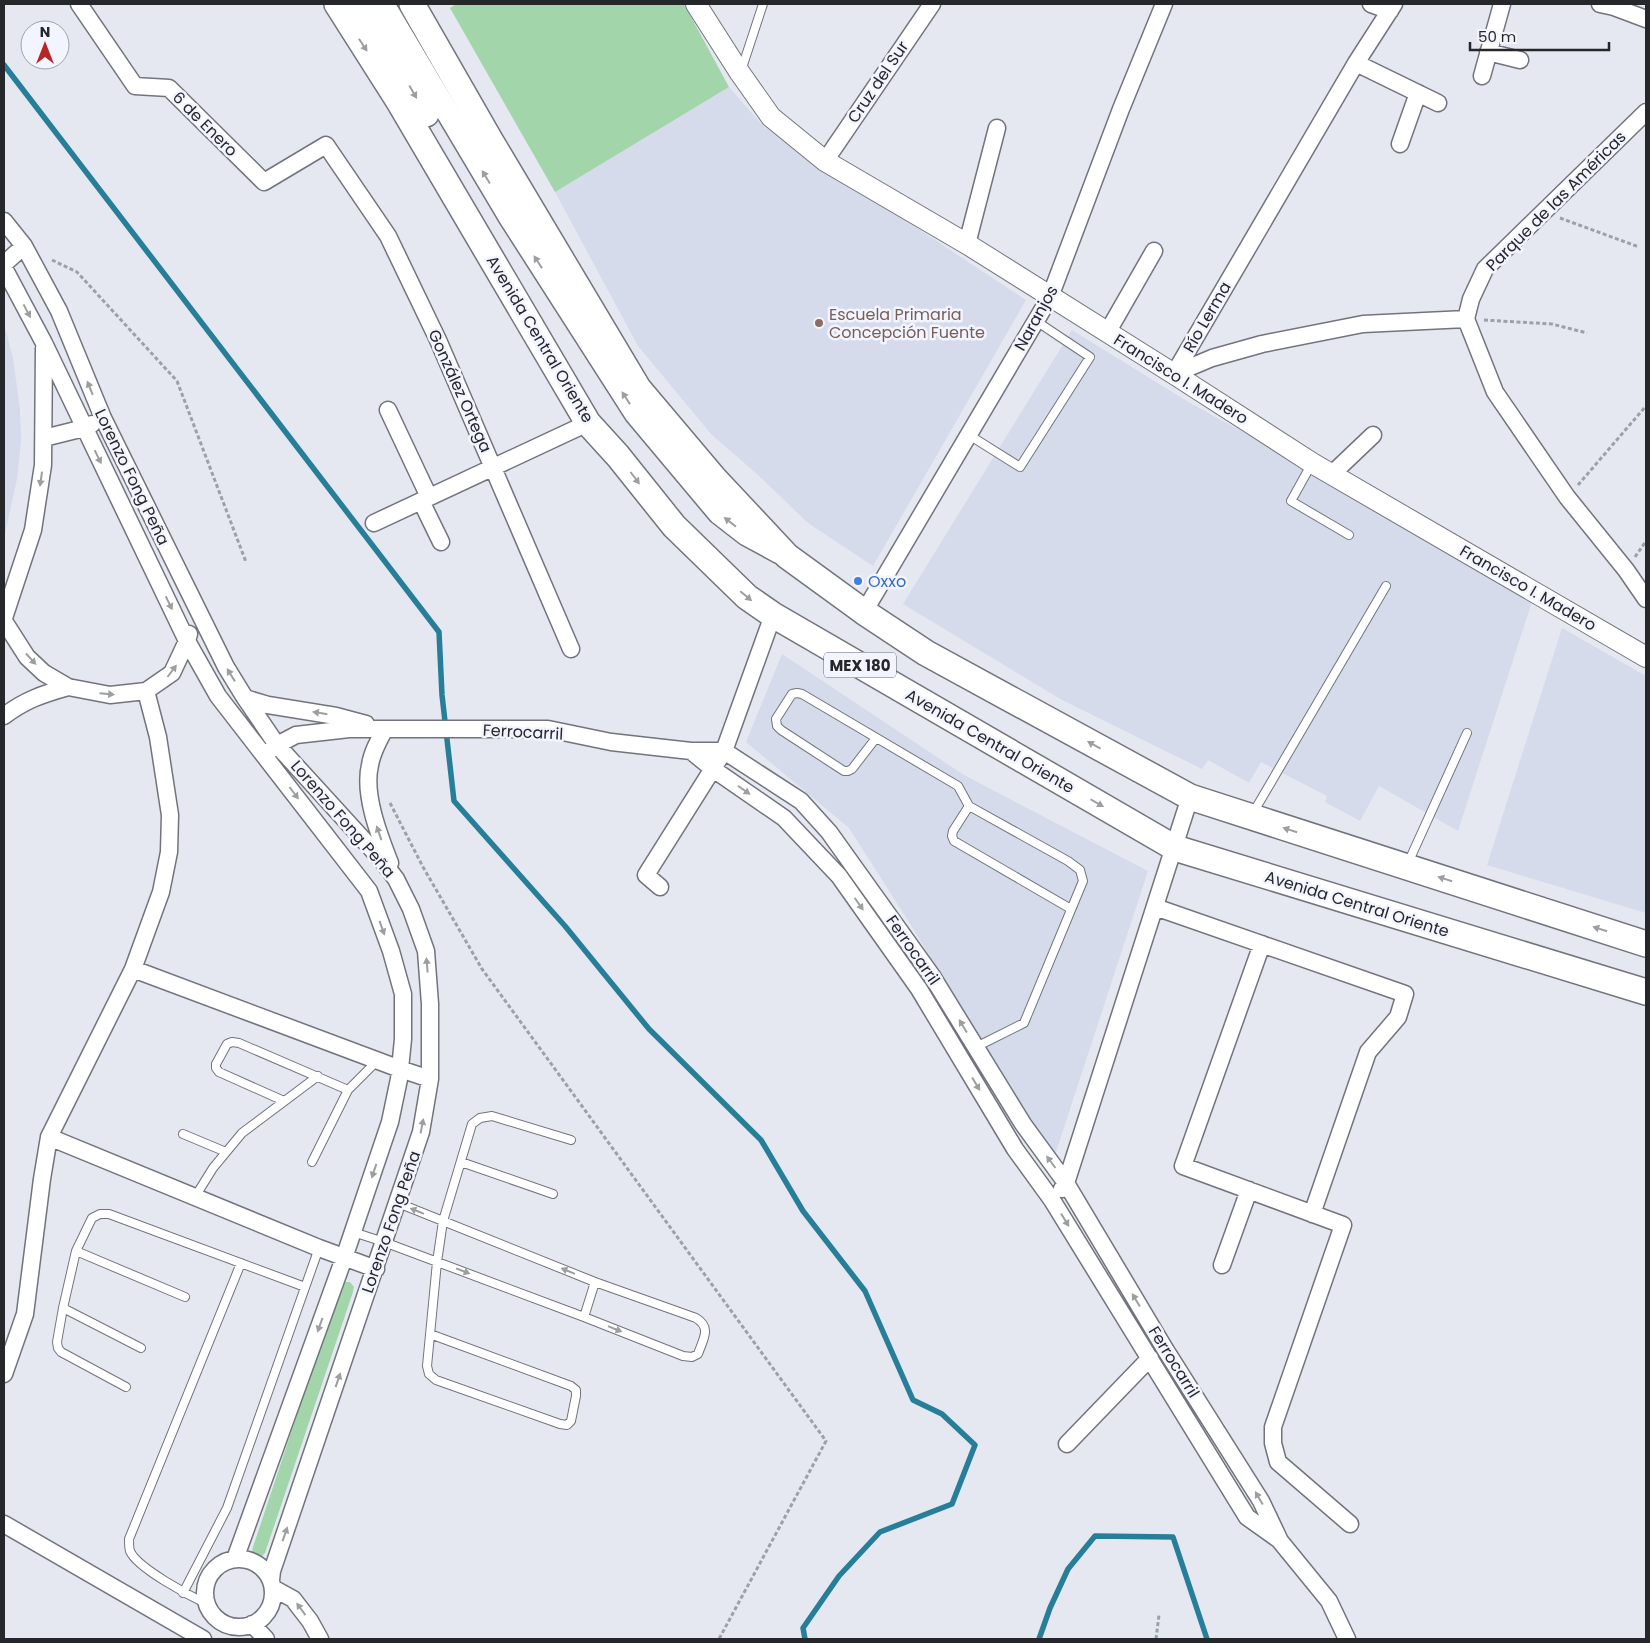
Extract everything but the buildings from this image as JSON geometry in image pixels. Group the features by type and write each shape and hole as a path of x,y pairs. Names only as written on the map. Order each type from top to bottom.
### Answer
{"main road":[{"name":"Avenida Central Oriente","path":"337,4 403,108 588,423 618,456 674,526 747,597 772,615 1175,848 1646,992"},
{"path":"363,4 501,224 636,414 719,513 746,534 787,556"},
{"path":"383,4 501,224 618,456"},
{"name":"MEX 180","path":"412,4 490,140 638,388 714,478 787,556 864,612 926,653 1190,797 1646,944"}],"street":[{"name":"6 de Enero","path":"79,4 135,86 169,88 264,182 326,145"},
{"name":"Francisco I. Madero","path":"696,4 771,117 825,161 967,244 1312,463 1646,657"},
{"name":"Cruz del Sur","path":"825,161 932,4"},
{"name":"Naranjos","path":"864,612 1050,297 1121,109 1164,4"},
{"path":"1372,4 1392,7"},
{"path":"1482,76 1502,4"},
{"path":"1600,4 1646,19"},
{"name":"Río Lerma","path":"1174,374 1356,63 1392,7"},
{"path":"1488,52 1520,60"},
{"path":"1356,63 1438,103"},
{"path":"1400,144 1418,93"},
{"name":"Parque de las Américas","path":"1466,319 1471,299 1485,269 1646,112"},
{"path":"967,244 997,128"},
{"name":"González Ortega","path":"326,145 388,236 438,340 571,649"},
{"name":"Lorenzo Fong Peña","path":"4,221 24,246 59,311 102,418 226,667 245,698 271,750 368,891 391,951 403,994 403,1039 400,1069 390,1122 344,1258 235,1559"},
{"path":"4,266 24,246"},
{"path":"1107,333 1154,251"},
{"name":"Lorenzo Fong Peña","path":"4,266 44,343 187,641 218,696 380,858 396,879 411,909 426,951 430,1004 430,1079 422,1132 272,1571 272,1584"},
{"path":"1466,319 1495,392 1568,497 1626,570 1646,599"},
{"name":"Río Lerma","path":"1174,374 1212,358 1262,344 1363,324 1466,319"},
{"path":"44,343 43,465 33,530 4,619 27,657 44,673 68,687 110,695 146,691 172,673 187,641 195,606"},
{"path":"388,410 441,542"},
{"path":"44,438 84,428 102,418"},
{"path":"374,523 588,423"},
{"path":"1332,474 1373,435"},
{"path":"660,887 646,875 724,751 772,615"},
{"path":"4,716 17,706 42,694 68,687"},
{"path":"4,1374 25,1314 49,1137 133,969 161,892 169,852 170,815 158,738 146,691"},
{"name":"Ferrocarril","path":"245,698 268,705 336,716 385,729"},
{"name":"Ferrocarril","path":"271,750 296,735 349,729 548,730 611,742 691,751 724,751 801,801 829,832 932,976 1023,1124 1066,1183 1165,1349 1261,1500 1280,1541"},
{"path":"385,729 376,746 369,766 369,787 373,814 396,879"},
{"name":"Ferrocarril","path":"691,751 713,769 784,818 839,876 919,989 1016,1149 1052,1200 1247,1516 1280,1541 1329,1601 1346,1639"},
{"path":"1052,1200 1066,1183 1190,797"},
{"path":"1155,907 1405,994 1398,1017 1368,1052 1312,1214"},
{"path":"1262,944 1184,1166 1343,1225 1273,1427 1272,1443 1278,1462 1350,1524"},
{"path":"133,969 377,1061 430,1079"},
{"path":"49,1137 319,1248 376,1269"},
{"path":"1222,1265 1249,1190"},
{"path":"1067,1444 1150,1358"},
{"path":"4,1524 202,1639"},
{"path":"207,1639 212,1628 206,1592 208,1580 214,1570 223,1563 235,1559 246,1560 265,1570 272,1584 273,1597 266,1613 243,1630"},
{"path":"272,1584 293,1599 320,1639"},
{"path":"210,1609 222,1622 266,1639"}],"lane":[{"path":"740,73 763,4"},
{"path":"969,434 1020,467 1090,357 1036,321"},
{"path":"1312,463 1291,501 1349,535"},
{"path":"1250,817 1386,586"},
{"path":"876,738 852,769 844,771 781,730 777,726 776,719 792,694 802,694 958,786 969,806 1068,861 1080,870 1083,881 1024,1023 976,1047"},
{"path":"1406,867 1467,734"},
{"path":"969,806 953,831 954,841 1071,909"},
{"path":"284,1101 219,1072 216,1064 228,1044 232,1042 239,1043 348,1090"},
{"path":"312,1162 348,1090 377,1061"},
{"path":"195,1197 213,1168 242,1133 318,1076"},
{"path":"430,1334 571,1386 576,1390 576,1396 571,1421 567,1425 560,1424 436,1380 429,1374 427,1366 430,1334 437,1262 444,1221 472,1124 480,1118 492,1116 571,1140"},
{"path":"183,1134 226,1152"},
{"path":"461,1162 553,1194"},
{"path":"353,1232 584,1317 683,1356 692,1357 698,1354 706,1331 703,1322 696,1318 595,1282 398,1203"},
{"path":"126,1387 58,1348 57,1342 63,1308 76,1251 92,1218 100,1214 110,1214 305,1287"},
{"path":"184,1593 227,1508 319,1248"},
{"path":"76,1251 185,1297"},
{"path":"210,1609 137,1560 130,1551 129,1539 241,1263"},
{"path":"584,1317 595,1282"},
{"path":"63,1308 141,1348"}],"path":[{"path":"1543,212 1640,247"},
{"path":"24,246 77,272 177,381 246,562"},
{"path":"1466,319 1552,324 1587,333"},
{"path":"1568,497 1646,406"},
{"path":"386,796 423,867 482,969 826,1441 719,1639"},
{"path":"1156,1639 1159,1615"}],"shaded area":[{"name":"Escuela Primaria Concepción Fuente","path":"729,87 764,127 1026,300 873,566 808,523 758,475 711,434 638,346 555,192"},
{"path":"4,324 13,358 20,410 21,441 17,479 4,538"},
{"path":"1072,330 1190,403 1535,592 1458,831 1379,786 1360,821 1325,802 1327,796 1261,762 1249,783 1208,760 1202,769 1062,700 903,604"},
{"path":"1562,628 1646,676 1646,913 1487,865"},
{"path":"782,654 964,775 1148,871 1055,1155 1017,1107 914,930 849,828 746,742"}],"green space":[{"path":"456,4 684,4 729,87 555,192 450,8"},
{"path":"344,1282 350,1282 354,1287 353,1292 265,1553 261,1557 255,1556 252,1552 253,1547 340,1286"}],"waterway":[{"path":"4,65 439,632 442,695 454,801 565,926 649,1029 761,1140 803,1211 865,1291 913,1400 942,1414 975,1445 952,1504 880,1532 839,1576 803,1628 805,1639"},
{"path":"1039,1639 1050,1608 1068,1569 1095,1536 1173,1537 1207,1639"}],"place":[{"name":"Escuela Primaria Concepción Fuente","path":"819,323"},
{"name":"Oxxo","path":"858,581"}]}
